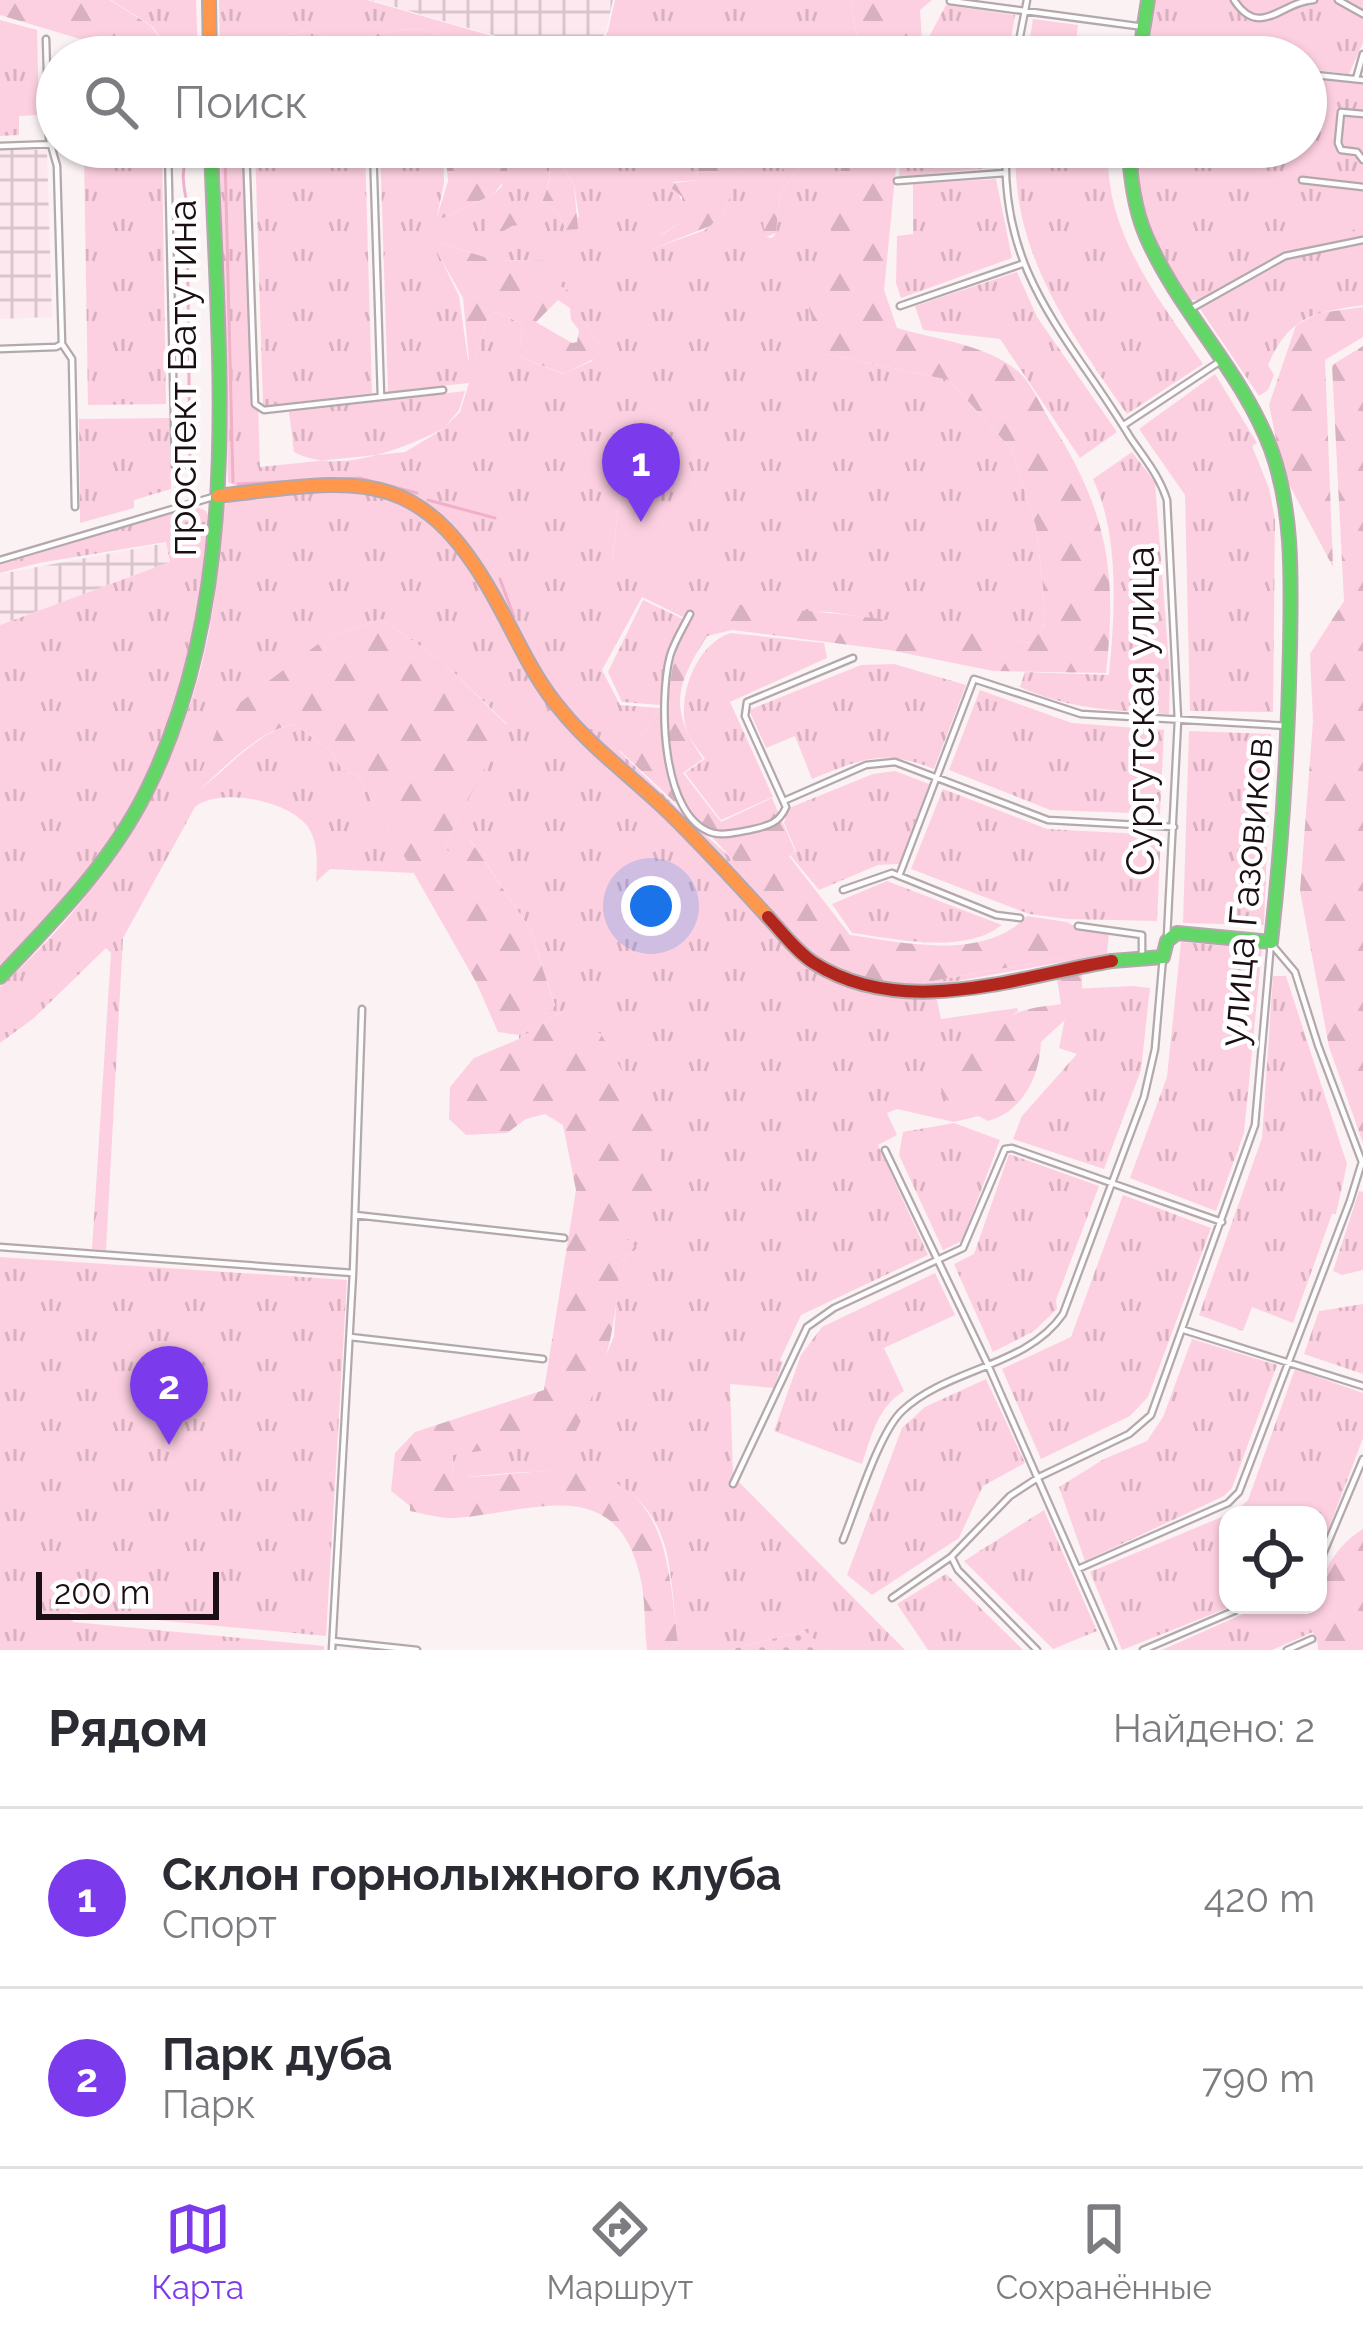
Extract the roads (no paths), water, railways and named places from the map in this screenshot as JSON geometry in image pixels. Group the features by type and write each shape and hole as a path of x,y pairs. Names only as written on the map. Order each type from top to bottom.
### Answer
{"street":[{"path":"209,0 209,36"},
{"path":"1020,36 1027,0"},
{"path":"1142,36 1148,0"},
{"path":"1234,0 1256,19 1274,17 1298,1 1314,0"},
{"path":"1338,0 1363,14"},
{"path":"950,2 1144,27"},
{"path":"1327,76 1359,80 1363,54"},
{"path":"1363,114 1341,112 1338,143 1341,150 1357,152 1363,160"},
{"path":"0,146 36,145"},
{"path":"57,168 62,344 72,359 75,507"},
{"path":"168,168 175,466"},
{"name":"проспект Ватутина","path":"0,977 45,938 110,856 177,725 199,650 218,496 211,168"},
{"path":"246,168 254,404 264,410 443,390"},
{"path":"375,168 381,397"},
{"name":"Сургутская улица","path":"843,1540 894,1419 927,1394 1049,1331 1064,1314 1150,1073 1167,941 1178,720 1167,500 1156,474 1043,308 1022,264 1005,168"},
{"name":"улица Газовиков","path":"892,1598 952,1557 998,1507 1039,1477 1143,1424 1156,1404 1184,1330 1255,1125 1289,726 1290,553 1282,490 1257,414 1158,266 1142,230 1130,168"},
{"path":"897,181 1005,173"},
{"path":"1302,180 1363,188"},
{"path":"1187,311 1285,256 1363,240"},
{"path":"900,306 1022,264"},
{"path":"0,349 62,344"},
{"path":"1124,425 1222,360"},
{"path":"0,560 218,496 341,484 399,494 422,506 466,547 529,664 570,722 661,805 810,961 838,979 868,989 931,993 1142,957 1163,958"},
{"path":"690,614 668,667 664,716 671,787 700,826 716,833 776,822 783,814 786,800 745,716 751,698 853,658"},
{"path":"899,876 974,679 1066,711 1289,726"},
{"path":"786,800 878,762 910,765 1048,820 1174,827"},
{"path":"843,890 892,873 996,915 1020,918"},
{"path":"1078,926 1142,935 1142,957"},
{"path":"1078,1570 1234,1498 1363,1162 1295,972 1271,942 1184,934 1167,941"},
{"path":"362,1009 333,1646 417,1650"},
{"path":"733,1484 807,1327 834,1308 968,1243 1000,1155 1012,1148 1222,1222"},
{"path":"885,1150 988,1365 1113,1650"},
{"path":"356,1215 564,1238"},
{"path":"0,1247 353,1273"},
{"path":"1184,1330 1363,1386"},
{"path":"350,1337 544,1359"},
{"path":"1327,1552 1363,1459"},
{"path":"952,1557 958,1570 1037,1650"},
{"path":"1143,1650 1227,1614"},
{"path":"1287,1650 1312,1639"}],"waterway":[{"path":"173,501 182,470 190,466 184,168"},
{"path":"225,168 233,482"},
{"path":"238,484 359,478 417,493"},
{"path":"428,500 495,518"},
{"path":"500,579 514,617"},
{"path":"515,623 536,670 567,709 726,864"}],"place":[{"name":"Склон горнолыжного клуба","path":"641,522"},
{"name":"Парк дуба","path":"169,1445"}]}
